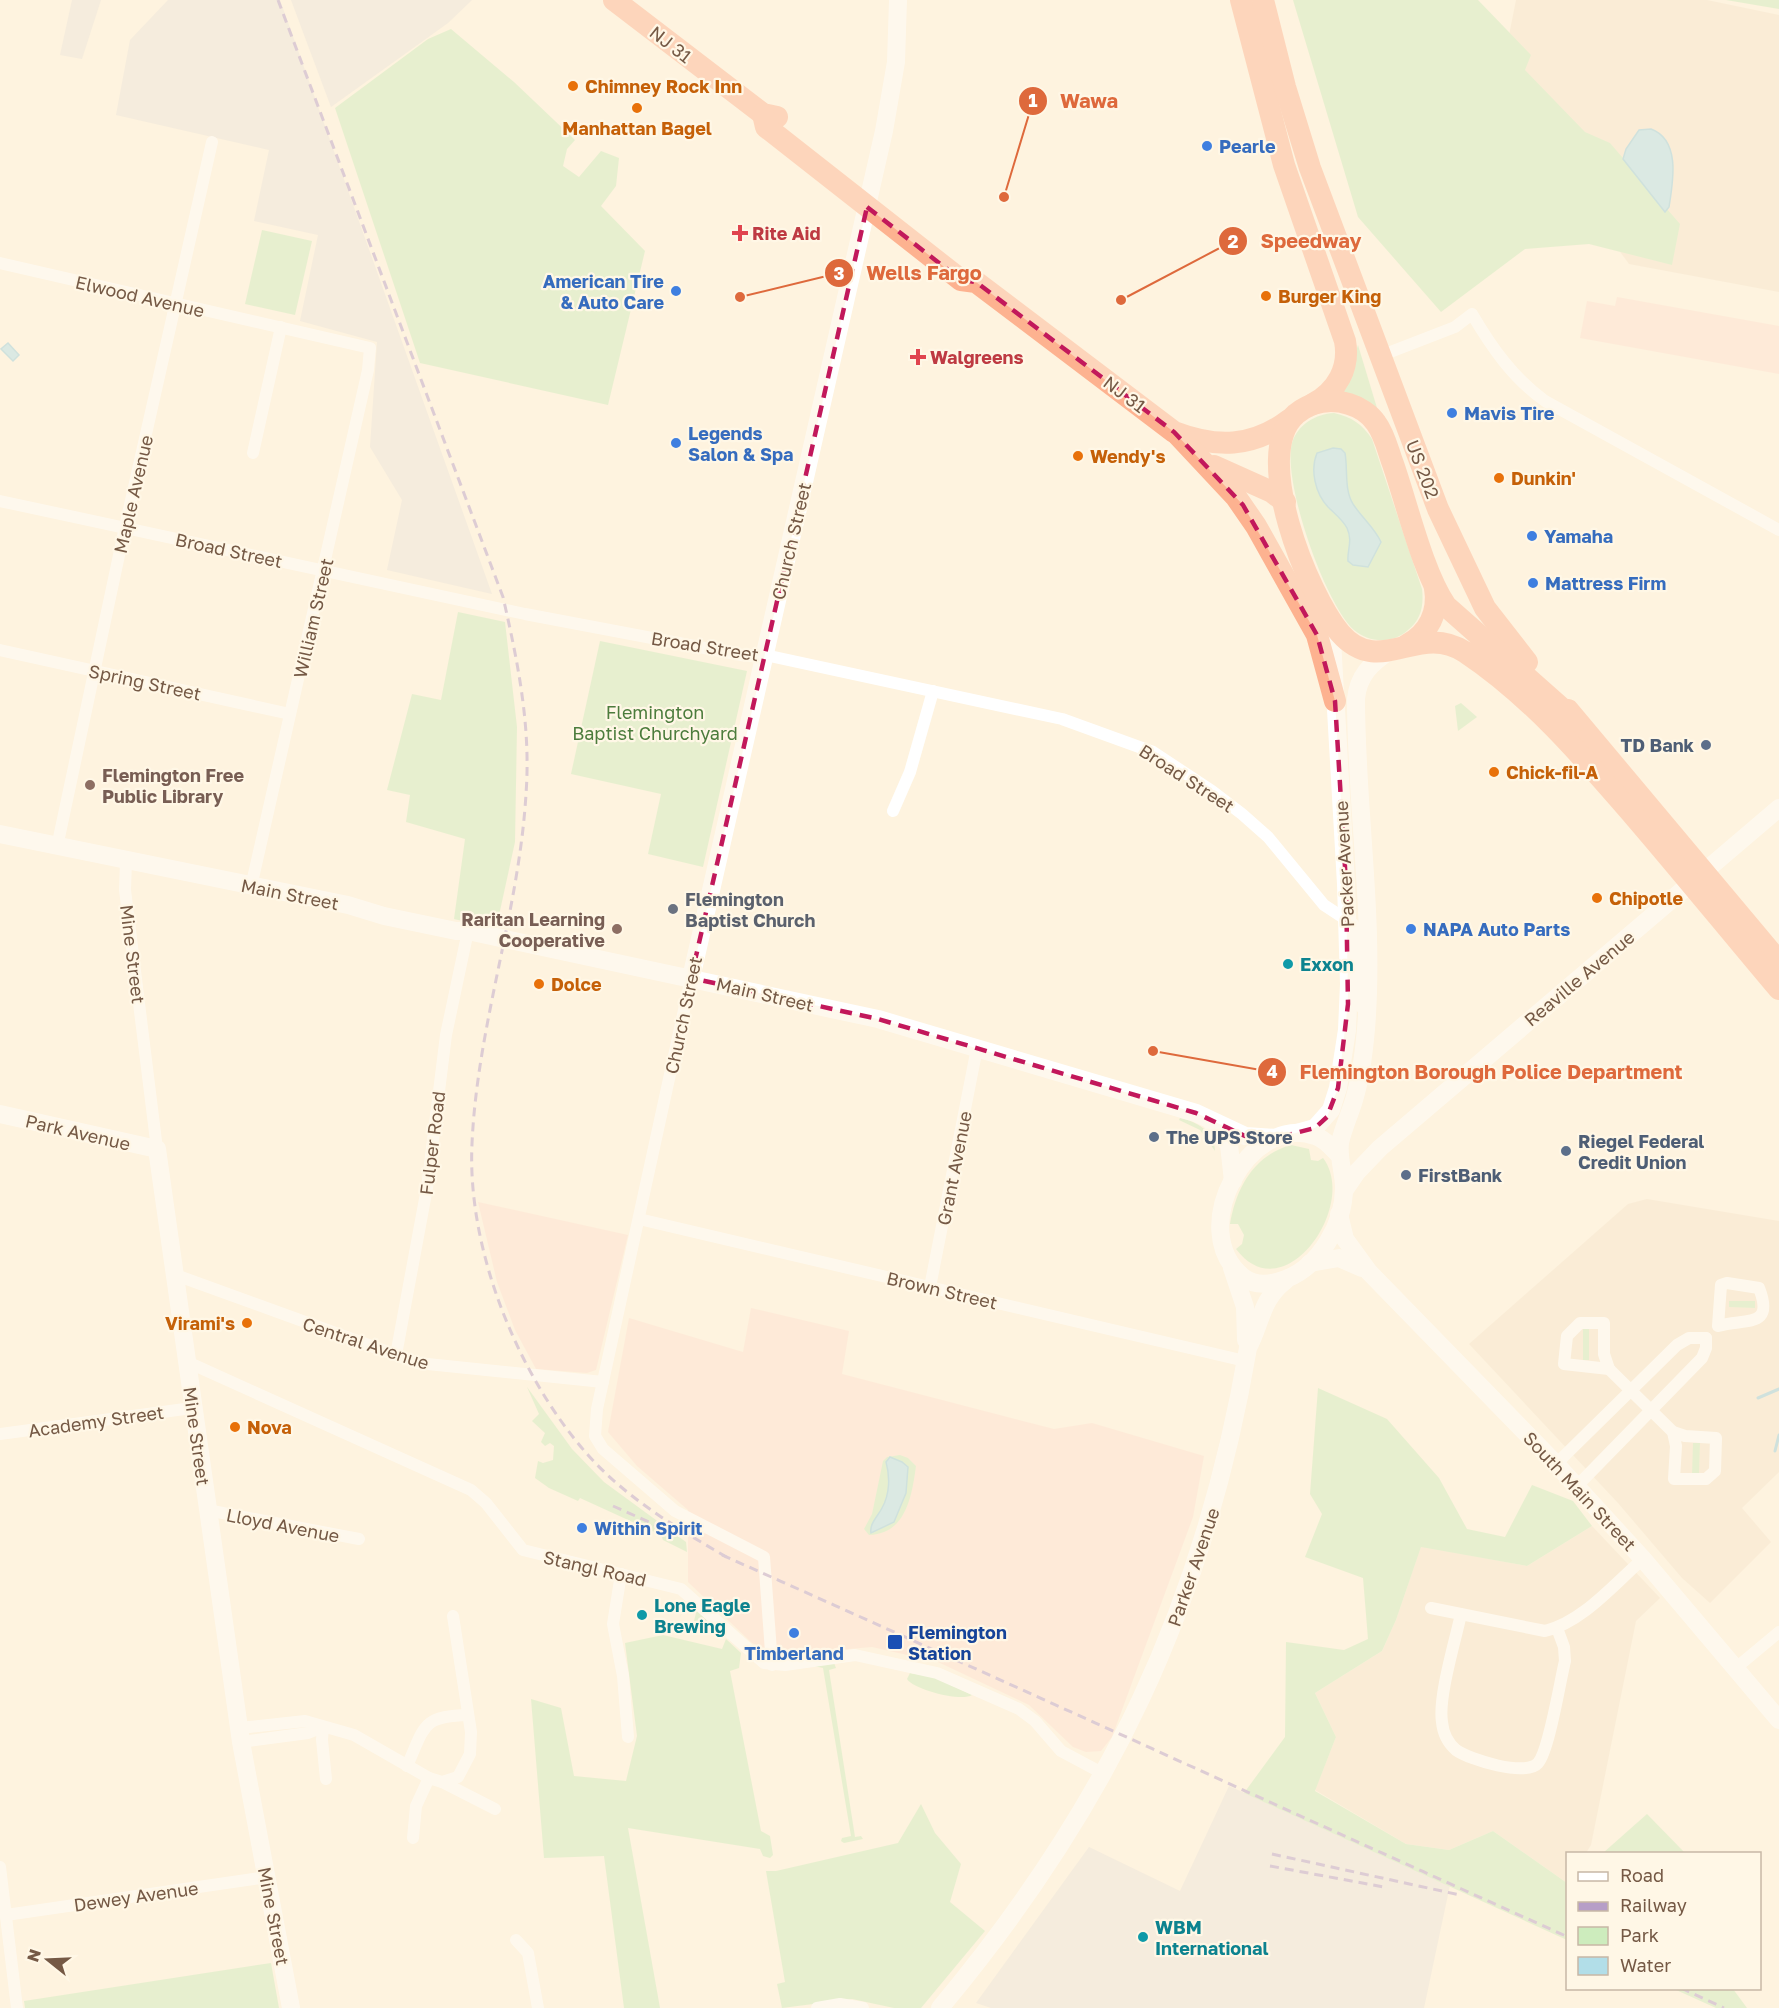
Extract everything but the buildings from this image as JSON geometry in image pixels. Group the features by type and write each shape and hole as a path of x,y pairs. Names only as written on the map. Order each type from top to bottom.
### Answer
{"highway":[{"name":"NJ 31","path":"614,0 763,114 775,115 869,199 972,269 976,282 1174,432 1202,460 1272,492 1285,502"},
{"name":"US 202","path":"1240,0 1284,165 1341,325 1347,350 1345,366 1336,385 1291,420 1283,433 1279,450 1285,502 1295,542 1325,611 1340,632 1354,644 1371,651 1398,649 1428,641 1455,647 1468,654 1526,701 1575,747 1779,962"},
{"name":"US 202","path":"1263,0 1293,115 1440,515 1475,591 1496,625 1576,721 1698,877 1779,989"},
{"path":"1293,115 1319,217 1402,461 1405,499"},
{"path":"1309,406 1329,401 1345,402 1370,416 1384,440 1438,596 1454,616 1576,721"},
{"name":"NJ 31","path":"1174,432 1214,444 1243,443 1269,434 1291,420"},
{"path":"1202,460 1243,506 1304,609 1322,648 1335,701"},
{"path":"1398,649 1420,637 1433,616 1436,596 1433,582"}],"street":[{"name":"Church Street","path":"772,1665 764,1557 675,1511 603,1449 598,1442 595,1429 603,1382 691,978 869,199 894,78 898,0"},
{"name":"Maple Avenue","path":"57,848 125,527 212,142"},
{"name":"Elwood Avenue","path":"0,263 370,348"},
{"path":"1380,356 1455,327 1473,314 1503,363 1527,389 1779,530"},
{"path":"253,453 281,327"},
{"name":"William Street","path":"251,887 369,370 370,348"},
{"name":"Broad Street","path":"0,501 566,622 747,656 765,655 1082,724 1153,753 1212,791 1242,814 1273,843 1324,905 1348,920"},
{"name":"Packer Avenue","path":"1297,1133 1315,1128 1327,1117 1338,1088 1348,1004 1348,920 1332,640 1325,611"},
{"name":"Packer Avenue","path":"1340,1156 1341,1142 1359,1083 1366,1027 1369,948 1356,699 1360,681 1370,665 1398,649"},
{"name":"Spring Street","path":"0,650 290,714"},
{"path":"893,811 914,762 933,691"},
{"path":"1338,745 1358,743"},
{"name":"Reaville Avenue","path":"1344,1191 1357,1172 1380,1148 1779,808"},
{"name":"Main Street","path":"0,834 57,848 346,905 456,932 468,931 878,1019 1206,1117 1245,1136 1276,1138"},
{"name":"Mine Street","path":"126,861 125,890 156,1149 192,1408 241,1735 291,2008"},
{"path":"1348,920 1353,924 1358,937 1359,992 1366,1027"},
{"name":"Fulper Road","path":"396,1355 427,1188 446,1035 468,931"},
{"name":"Grant Avenue","path":"930,1287 977,1048"},
{"name":"Park Avenue","path":"0,1114 156,1149"},
{"path":"1206,1117 1229,1145 1233,1180"},
{"path":"1297,1133 1321,1138 1340,1156 1344,1191 1339,1214 1328,1241 1310,1263 1289,1278 1273,1283 1252,1281 1229,1263 1220,1242 1219,1222 1233,1180 1256,1150 1276,1138 1297,1133"},
{"name":"Reaville Avenue","path":"1340,1156 1365,1156 1380,1148"},
{"name":"South Main Street","path":"1339,1214 1345,1239 1370,1272 1577,1486 1737,1667 1779,1720"},
{"name":"Brown Street","path":"639,1219 930,1287 1246,1354"},
{"name":"South Main Street","path":"1310,1263 1339,1258 1370,1272"},
{"name":"Parker Avenue","path":"1229,1263 1242,1295 1246,1354"},
{"name":"Central Avenue","path":"173,1274 426,1365 603,1382"},
{"name":"Parker Avenue","path":"940,2008 1023,1903 1066,1838 1104,1774 1156,1668 1194,1569 1217,1494 1246,1354 1255,1335 1263,1305 1289,1278"},
{"path":"1577,1486 1702,1358 1706,1348 1706,1338 1718,1326 1736,1321 1756,1321 1761,1317 1764,1309 1759,1288 1736,1283 1721,1285 1718,1326"},
{"path":"1609,1369 1564,1364 1567,1336 1580,1323 1605,1323 1604,1354 1609,1369 1673,1432 1685,1436 1716,1438 1715,1471 1706,1479 1674,1479 1676,1446 1673,1432"},
{"path":"1556,1464 1683,1341 1694,1337 1706,1338"},
{"name":"Stangl Road","path":"186,1366 194,1365 471,1490 486,1503 525,1551 681,1589 756,1659 772,1665"},
{"name":"Academy Street","path":"0,1434 192,1408"},
{"name":"Lloyd Avenue","path":"207,1510 359,1539"},
{"path":"1431,1608 1539,1631 1557,1628 1575,1617 1643,1559"},
{"path":"621,1574 613,1624 623,1676 628,1737"},
{"path":"1461,1614 1441,1713 1446,1739 1465,1755 1518,1769 1533,1767 1540,1762 1546,1747 1564,1661 1564,1647 1557,1628"},
{"path":"442,1782 458,1777 467,1762 471,1744 453,1616"},
{"path":"1737,1667 1779,1632"},
{"path":"772,1665 855,1655 937,1673 1019,1709 1035,1721 1061,1751 1104,1774"},
{"path":"407,1766 427,1725 435,1717 468,1716"},
{"path":"241,1735 305,1721 354,1735 429,1778 442,1782 495,1809"},
{"path":"323,1726 321,1740 326,1779"},
{"path":"413,1838 416,1806 429,1778"},
{"path":"0,1867 17,2008"},
{"name":"Dewey Avenue","path":"6,1915 267,1877"},
{"path":"516,1940 528,1953 538,2008"},
{"path":"817,2008 840,2004 863,2008"}],"highlighted area":[{"path":"867,207 961,280 976,282 1174,432 1243,505 1317,635 1335,701 1346,884 1348,1004 1338,1088 1327,1117 1315,1128 1276,1138 1245,1136 1196,1113 878,1019 691,978"}],"shaded area":[{"path":"72,0 101,0 82,59 60,55"},
{"path":"168,0 280,0 492,594 387,570 402,500 370,447 377,342 300,321 318,235 254,221 269,150 116,115 130,40"},
{"path":"291,0 472,0 448,23 331,107"},
{"path":"1516,0 1707,0 1779,15 1779,292 1629,264 1499,86"},
{"path":"1617,297 1779,326 1779,374 1580,338 1587,301 1615,306"},
{"path":"1647,1199 1779,1221 1779,1472 1742,1508 1771,1542 1710,1603 1682,1578 1618,1503 1469,1344 1628,1204"},
{"path":"478,1202 628,1235 596,1370 587,1373 536,1369 515,1330 497,1282"},
{"path":"751,1308 849,1331 842,1374 1054,1429 1092,1423 1204,1456 1193,1517 1112,1737 1101,1751 1086,1752 1073,1747 1029,1705 938,1662 872,1647 780,1655 752,1643 688,1582 688,1510 637,1466 608,1432 629,1318 743,1352"},
{"path":"1592,1526 1660,1598 1636,1621 1591,1845 1587,1852 1566,1852 1566,1882 1493,1831 1449,1850 1406,1844 1315,1790 1336,1737 1315,1693 1382,1651 1396,1620 1421,1546 1527,1566"},
{"path":"1229,1786 1450,1885 1424,2008 991,2008 976,2003 1089,1847 1180,1891"}],"green space":[{"path":"1293,0 1478,0 1531,55 1525,70 1585,132 1610,143 1680,224 1672,265 1589,244 1525,249 1441,312 1358,217"},
{"path":"1726,0 1779,0 1779,9"},
{"path":"451,29 514,82 575,140 567,149 563,166 579,177 601,151 619,158 616,186 601,206 645,251 608,405 420,363 335,108 428,39"},
{"path":"262,230 312,241 295,315 245,304"},
{"path":"1358,345 1377,408 1343,393"},
{"path":"1334,413 1356,422 1372,439 1422,589 1422,606 1416,622 1402,635 1388,640 1374,639 1360,634 1343,616 1331,595 1308,541 1293,485 1291,461 1292,443 1295,436 1308,421 1321,415"},
{"path":"458,612 505,622 517,727 515,842 496,929 454,919 465,839 406,822 410,795 387,790 412,694 441,700"},
{"name":"Flemington Baptist Churchyard","path":"600,641 747,671 703,867 648,854 661,794 571,774"},
{"path":"1461,703 1477,717 1458,731 1455,706"},
{"path":"1180,1118 1204,1128 1212,1138 1215,1151 1200,1130 1179,1120"},
{"path":"1291,1145 1309,1149 1311,1160 1318,1161 1323,1158 1332,1178 1331,1201 1324,1224 1311,1245 1294,1261 1275,1268 1255,1265 1236,1249 1242,1244 1244,1235 1238,1224 1230,1224 1233,1211 1242,1186 1257,1165 1267,1156"},
{"path":"1729,1301 1755,1301 1755,1308 1729,1307"},
{"path":"1583,1329 1589,1329 1589,1360 1583,1360"},
{"path":"527,1387 572,1449 604,1482 686,1542 687,1552 663,1540 661,1535 580,1498 578,1501 549,1488 535,1478 538,1461 543,1463 553,1460 554,1446 550,1443 545,1446 541,1442 545,1433 532,1421 539,1414"},
{"path":"1318,1388 1387,1419 1439,1478 1467,1529 1505,1537 1532,1485 1573,1501 1592,1526 1527,1566 1421,1547 1396,1620 1382,1651 1315,1693 1336,1737 1315,1791 1406,1844 1449,1850 1493,1831 1566,1882 1566,1940 1244,1793 1285,1737 1286,1642 1344,1650 1368,1639 1363,1578 1305,1557 1322,1514 1310,1494"},
{"path":"1693,1443 1700,1443 1699,1474 1692,1474"},
{"path":"900,1455 908,1458 916,1466 909,1501 899,1521 891,1528 869,1535 864,1529 872,1514 883,1461 887,1457"},
{"path":"685,1599 707,1622 694,1621 696,1613 683,1609 680,1618"},
{"path":"663,1635 722,1649 726,1639 741,1653 739,1668 730,1671 761,1831 770,1836 773,1855 770,1858 763,1856 760,1849 628,1828 660,2008 624,2008 604,1856 544,1858 531,1699 561,1708 574,1776 626,1781 637,1736 625,1643"},
{"path":"834,1663 836,1668 829,1670 855,1837 861,1836 863,1839 844,1843 841,1841 842,1838 851,1836 823,1668 814,1666"},
{"path":"910,1673 934,1677 972,1695 959,1697 928,1691 907,1679"},
{"path":"921,1804 935,1833 961,1864 950,1902 985,1931 921,2008 894,2008 852,1999 782,2008 777,1984 785,1982 766,1871 776,1871 898,1843"},
{"path":"1647,1814 1684,1852 1604,1852"},
{"path":"271,1963 279,2008 25,2008 24,2001"},
{"path":"1676,1990 1734,1990 1747,2008 1716,2008"}],"water":[{"path":"1651,129 1661,134 1667,142 1673,163 1669,207 1665,212 1623,159 1626,149 1639,130"},
{"path":"8,343 19,355 13,361 1,349"},
{"path":"1333,448 1341,449 1345,453 1350,498 1381,542 1368,567 1353,565 1348,561 1350,541 1347,528 1328,507 1317,488 1314,467 1317,453"},
{"path":"890,1457 908,1467 906,1493 894,1522 871,1533 873,1523 887,1497 889,1479 886,1462"}],"waterway":[{"path":"1758,1398 1779,1389"},
{"path":"1775,1451 1779,1435"}],"railway":[{"path":"278,0 503,597 518,670 527,744 522,838 489,1013 475,1100 472,1144 473,1185 478,1226 488,1268 519,1350 540,1388 588,1455 637,1500 673,1525 730,1559"},
{"path":"613,1506 676,1534"},
{"path":"722,1555 1566,1936"},
{"path":"1272,1854 1460,1895"},
{"path":"1270,1866 1384,1887"},
{"path":"1685,1990 1724,2008"}],"place":[{"name":"Chimney Rock Inn","path":"573,86"},
{"name":"Manhattan Bagel","path":"637,108"},
{"name":"Pearle","path":"1207,146"},
{"name":"Wawa","path":"1004,197"},
{"name":"Rite Aid","path":"740,233"},
{"name":"American Tire & Auto Care","path":"676,291"},
{"name":"Burger King","path":"1266,296"},
{"name":"Wells Fargo","path":"740,297"},
{"name":"Speedway","path":"1121,300"},
{"name":"Walgreens","path":"918,357"},
{"name":"Mavis Tire","path":"1452,413"},
{"name":"Legends Salon & Spa","path":"676,443"},
{"name":"Wendy's","path":"1078,456"},
{"name":"Dunkin'","path":"1499,478"},
{"name":"Yamaha","path":"1532,536"},
{"name":"Mattress Firm","path":"1533,583"},
{"name":"TD Bank","path":"1706,745"},
{"name":"Chick-fil-A","path":"1494,772"},
{"name":"Flemington Free Public Library","path":"90,785"},
{"name":"Chipotle","path":"1597,898"},
{"name":"Flemington Baptist Church","path":"673,909"},
{"name":"Raritan Learning Cooperative","path":"617,929"},
{"name":"NAPA Auto Parts","path":"1411,929"},
{"name":"Exxon","path":"1288,964"},
{"name":"Dolce","path":"539,984"},
{"name":"Flemington Borough Police Department","path":"1153,1051"},
{"name":"The UPS Store","path":"1154,1137"},
{"name":"Riegel Federal Credit Union","path":"1566,1151"},
{"name":"FirstBank","path":"1406,1175"},
{"name":"Virami's","path":"247,1323"},
{"name":"Nova","path":"235,1427"},
{"name":"Within Spirit","path":"582,1528"},
{"name":"Lone Eagle Brewing","path":"642,1615"},
{"name":"Timberland","path":"794,1633"},
{"name":"Flemington Station","path":"895,1642"},
{"name":"WBM International","path":"1143,1937"}]}
